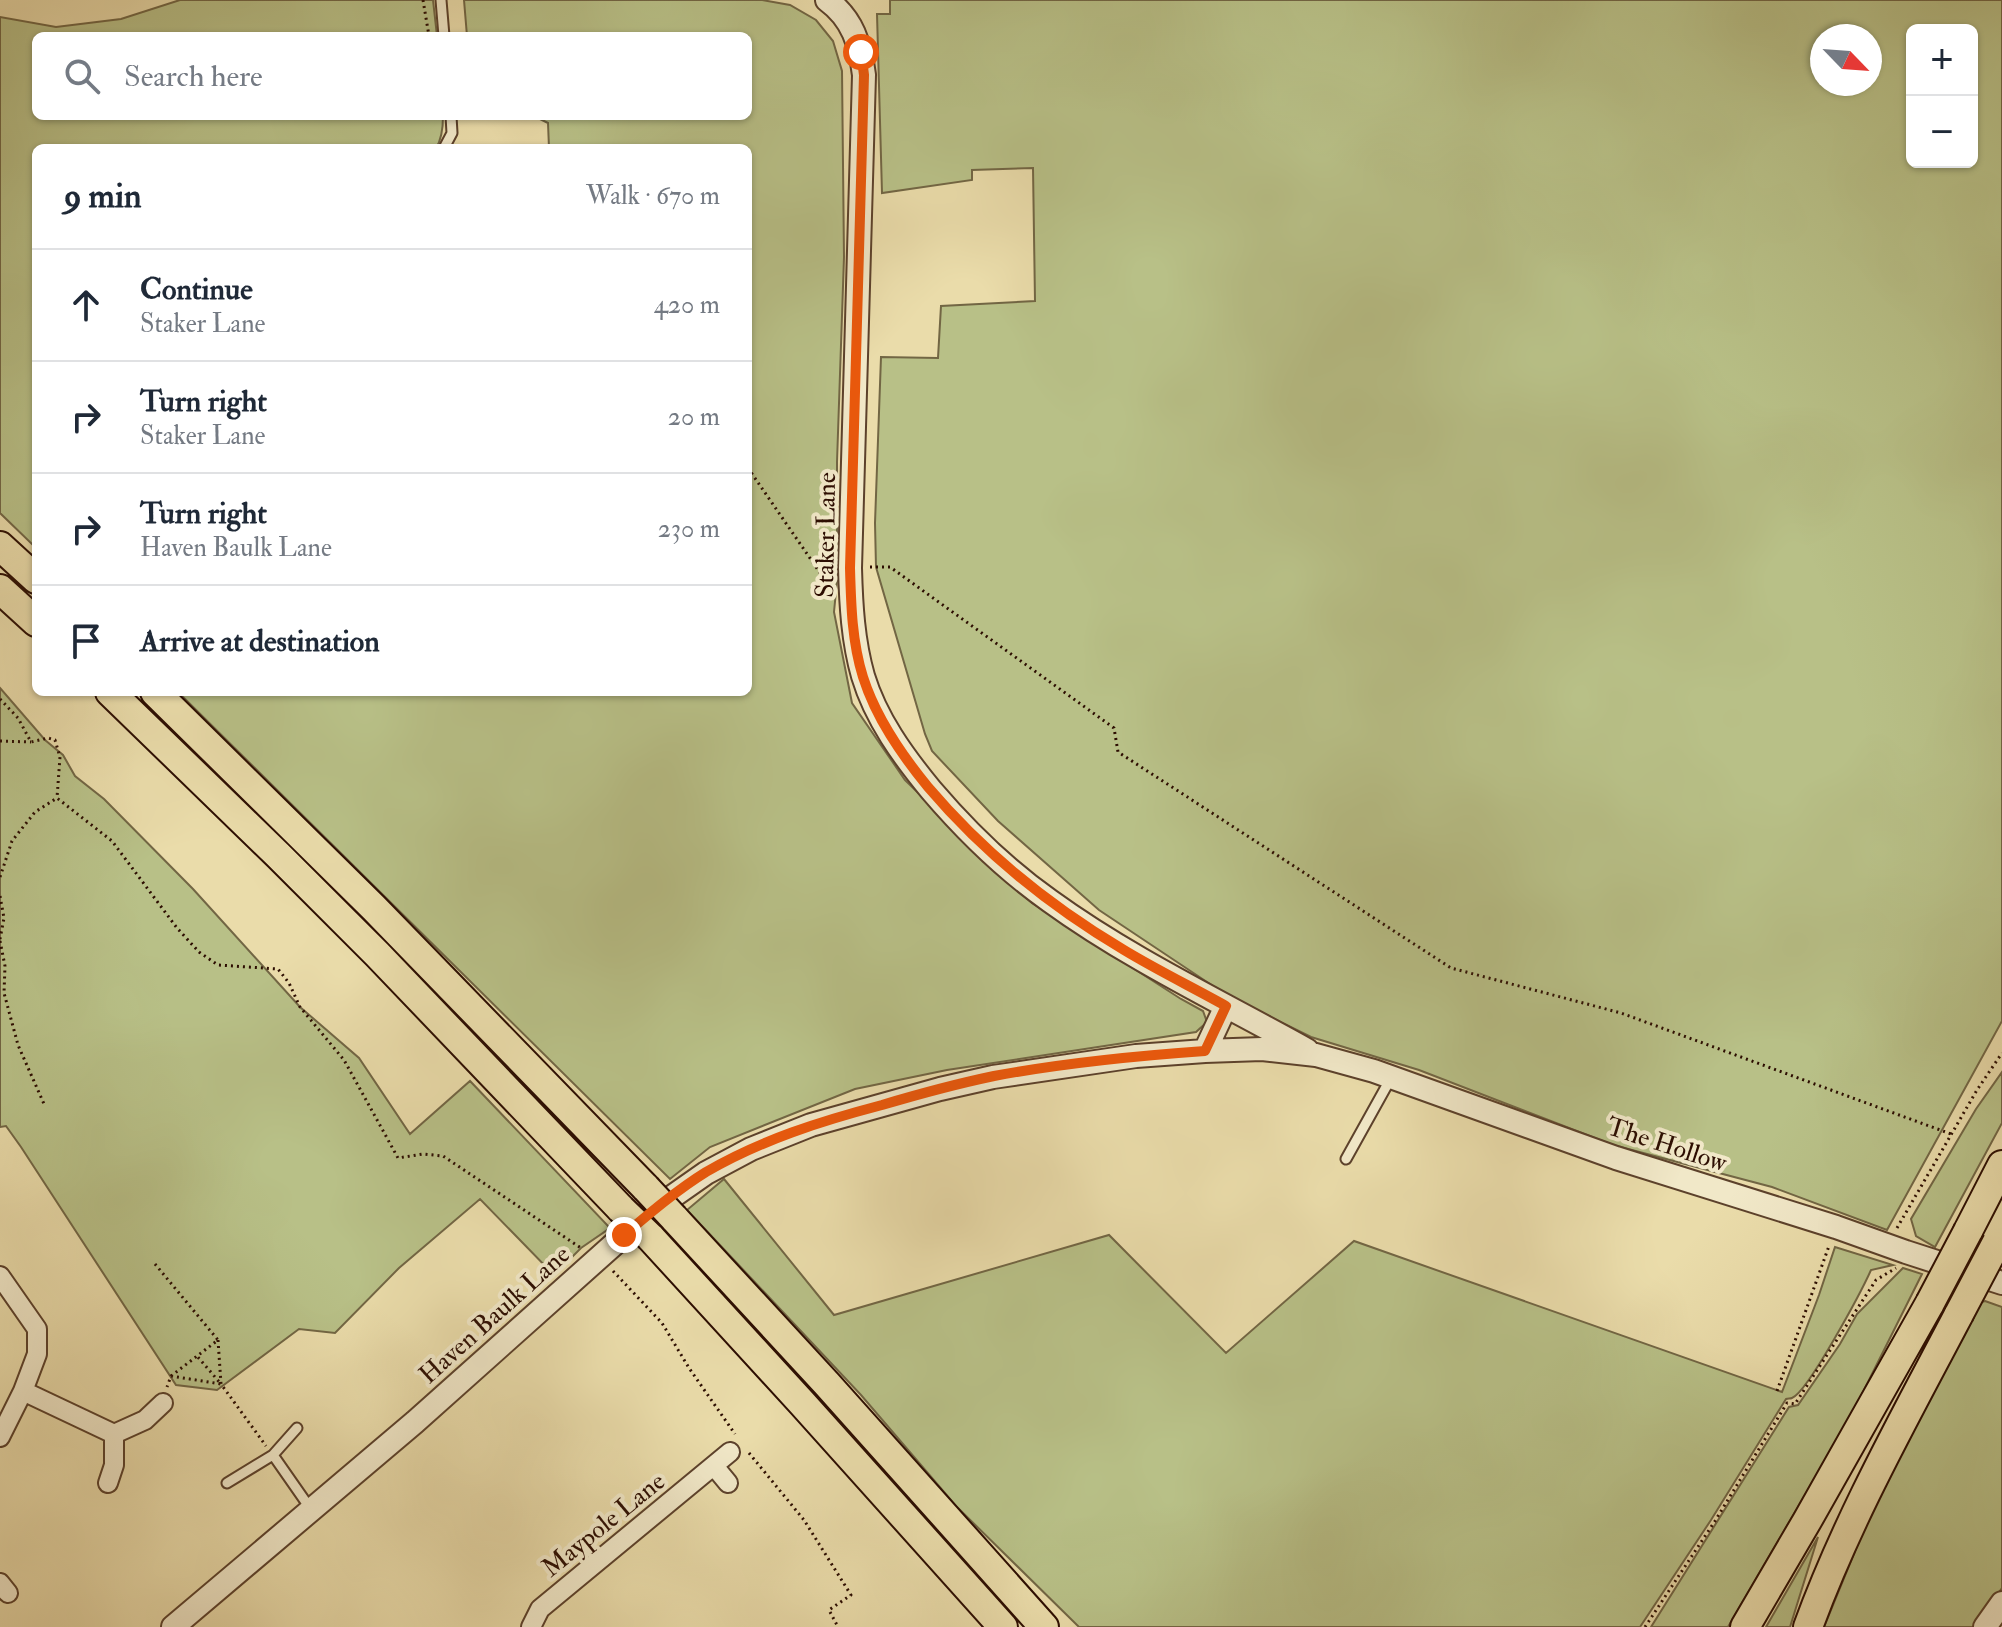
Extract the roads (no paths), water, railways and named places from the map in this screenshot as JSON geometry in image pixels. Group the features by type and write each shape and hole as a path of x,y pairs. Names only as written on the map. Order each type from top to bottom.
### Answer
{"highway":[{"path":"0,546 32,575"},
{"path":"0,589 32,618"},
{"path":"114,696 377,954 650,1237 1003,1627"},
{"path":"159,696 374,908 646,1188 837,1395 1044,1627"},
{"path":"1745,1627 1930,1303 2002,1165"},
{"path":"1808,1627 1865,1493 2000,1238"}],"street":[{"name":"Staker Lane","path":"827,0 841,10 852,29 861,52 864,75 850,575 852,623 863,677 880,716 903,757 948,810 993,856 1049,901 1124,950 1316,1055"},
{"path":"1205,1051 1226,1006"},
{"name":"Haven Baulk Lane","path":"173,1627 427,1412 649,1213 706,1173 751,1149 811,1125 993,1077 1136,1056 1205,1051 1262,1049 1316,1055"},
{"name":"The Hollow","path":"1316,1055 1391,1078 1616,1158 2002,1283"},
{"path":"0,1276 37,1329 37,1354 0,1437"},
{"path":"23,1391 114,1434 145,1420 163,1403"},
{"path":"108,1483 114,1465 114,1434"},
{"name":"Maypole Lane","path":"531,1627 540,1609 730,1452"},
{"path":"714,1466 728,1483"},
{"path":"1985,1627 2002,1603"}],"lane":[{"path":"441,0 444,32"},
{"path":"451,120 452,144"},
{"path":"446,144 452,133"},
{"path":"1346,1159 1391,1078"},
{"path":"227,1483 273,1455 297,1428"},
{"path":"273,1455 311,1510"}]}
